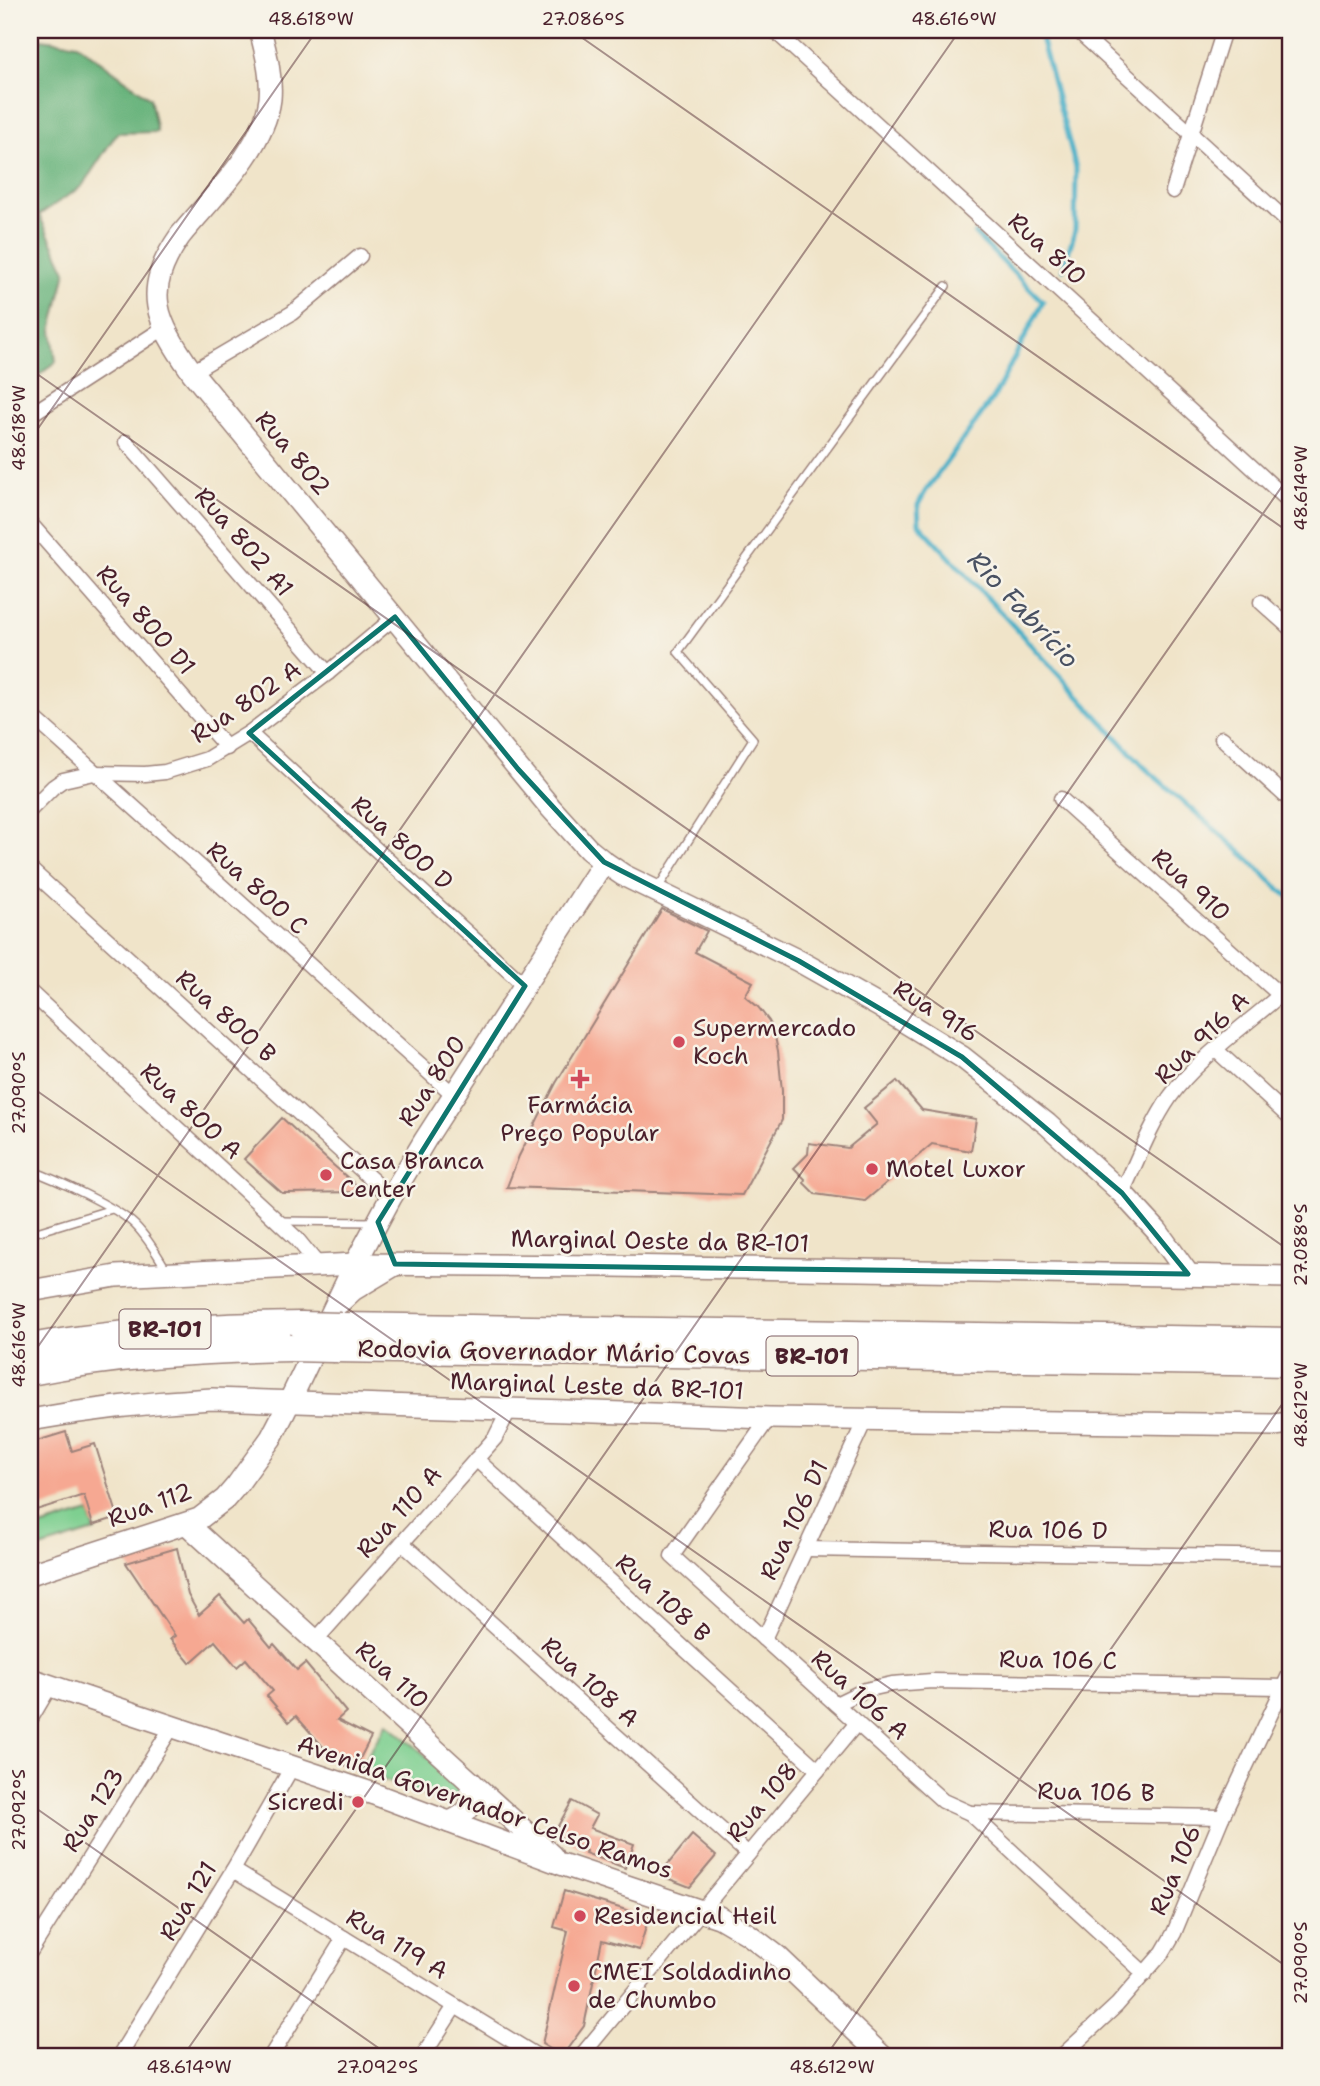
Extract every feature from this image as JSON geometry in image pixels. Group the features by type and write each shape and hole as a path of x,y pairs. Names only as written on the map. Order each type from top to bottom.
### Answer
{"highway":[{"name":"Rodovia Governador Mário Covas","path":"30,1347 159,1330 225,1326 320,1332 1290,1363"},
{"name":"Rodovia Governador Mário Covas","path":"30,1372 142,1356 241,1349 320,1332 1290,1341"}],"main road":[{"name":"Rua 802","path":"260,30 270,84 270,99 262,132 247,156 169,251 157,284 156,302 164,328 192,372 396,617 526,779 588,849 604,862"},
{"name":"Rua 916","path":"604,862 655,891 799,961 867,999 953,1051 997,1082 1122,1193 1157,1231 1188,1274"},
{"name":"Rua 800","path":"320,1332 391,1197 604,862"},
{"path":"320,1332 353,1290 395,1265 384,1244 378,1222"},
{"name":"Marginal Oeste da BR-101","path":"30,1291 116,1276 355,1264 1290,1276"},
{"path":"319,1266 332,1290 320,1332"},
{"name":"Rua 112","path":"30,1574 187,1524 208,1513 237,1485 271,1438 291,1401 320,1332"},
{"name":"Marginal Leste da BR-101","path":"30,1420 106,1408 212,1399 769,1418 1285,1425"},
{"name":"Rua 110","path":"187,1524 561,1864"},
{"name":"Avenida Governador Celso Ramos","path":"30,1679 292,1767 561,1864 702,1910 734,1925 762,1943 882,2056"},
{"path":"449,1822 461,1818 470,1808 473,1795 471,1782"}],"street":[{"name":"Rua 810","path":"774,30 1290,502"},
{"path":"1077,30 1290,224"},
{"path":"1173,191 1224,30"},
{"path":"192,372 292,313 360,256"},
{"path":"30,415 164,328"},
{"name":"Rua 802 A1","path":"126,442 328,673"},
{"name":"Rua 800 D1","path":"30,523 227,748"},
{"path":"1261,602 1290,628"},
{"name":"Rua 802 A","path":"30,810 63,780 94,773 165,772 207,759 249,733 396,617"},
{"name":"Rua 800 C","path":"30,714 454,1096"},
{"name":"Rua 800 D","path":"249,733 525,986"},
{"path":"1222,738 1290,800"},
{"name":"Rua 910","path":"1061,799 1285,999"},
{"name":"Rua 800 B","path":"30,869 391,1197"},
{"name":"Rua 800 A","path":"30,992 297,1239 319,1266"},
{"name":"Rua 916 A","path":"1122,1193 1153,1127 1172,1095 1216,1050 1285,999"},
{"path":"1216,1050 1290,1118"},
{"name":"Rua 110 A","path":"315,1641 495,1438 509,1410"},
{"name":"Rua 106 A","path":"769,1418 673,1556 943,1801 970,1813 1145,1974"},
{"name":"Rua 106 D1","path":"764,1639 865,1420"},
{"name":"Rua 108 B","path":"476,1459 818,1770"},
{"name":"Rua 108 A","path":"402,1543 748,1854"},
{"name":"Rua 106 D","path":"806,1549 1290,1556"},
{"name":"Rua 106 C","path":"836,1704 866,1690 892,1684 932,1681 1287,1680"},
{"name":"Rua 106","path":"1062,2056 1117,2005 1163,1952 1174,1933 1222,1816 1287,1680"},
{"path":"30,1720 50,1686"},
{"name":"Rua 108","path":"581,2056 857,1723"},
{"name":"Rua 123","path":"30,1952 172,1727"},
{"name":"Rua 121","path":"119,2056 233,1870 292,1767"},
{"name":"Rua 106 B","path":"970,1813 1222,1816"},
{"name":"Rua 119 A","path":"233,1870 537,2056"},
{"path":"271,2056 344,1938"},
{"path":"423,2056 455,2006"}],"lane":[{"path":"655,891 752,739 678,652 946,286"},
{"path":"30,1170 112,1209 133,1223 148,1240 168,1273"},
{"path":"30,1234 112,1209"},
{"path":"276,1221 378,1222"}],"highlighted area":[{"path":"395,617 518,769 604,862 799,961 962,1057 1122,1193 1188,1274 395,1264 378,1222 525,986 249,733"}],"green space":[{"path":"41,39 77,44 150,98 157,132 117,133 82,186 39,215 66,271 52,330 56,362 30,382 30,50"},
{"path":"89,1512 95,1531 30,1551 30,1542 34,1540 31,1530"},
{"path":"387,1723 454,1779 459,1789 454,1801 445,1803 358,1771"}],"building":[{"name":"Supermercado Koch","path":"662,909 707,931 695,952 753,982 745,996 758,1007 774,1032 782,1091 782,1120 742,1195 507,1187 519,1156 556,1083"},
{"path":"897,1081 922,1110 976,1119 971,1151 932,1144 865,1201 815,1194 794,1168 808,1154 809,1143 848,1148 877,1124 864,1108"},
{"path":"282,1118 364,1192 282,1193 244,1159"},
{"path":"66,1432 72,1451 95,1444 118,1517 93,1525 84,1495 30,1512 30,1443"},
{"path":"177,1548 188,1595 199,1615 220,1596 244,1623 248,1619 271,1647 274,1644 297,1670 305,1663 346,1712 337,1720 371,1737 354,1770 322,1753 325,1749 296,1716 289,1722 267,1696 273,1691 246,1659 237,1667 215,1641 190,1663 170,1639 175,1636 126,1563"},
{"path":"572,1801 597,1815 590,1828 634,1844 625,1868 585,1853 586,1851 554,1833"},
{"path":"692,1835 716,1856 690,1887 659,1875"},
{"path":"564,1891 649,1917 639,1950 602,1940 584,2026 562,2056 542,2044 568,1931 554,1927"}],"waterway":[{"name":"Rio Fabrício","path":"1039,30 1076,168 1075,231 1063,269"},
{"name":"Rio Fabrício","path":"975,234 1043,302 995,395 925,492 918,505 919,524 1144,767 1290,897"}],"place":[{"name":"Supermercado Koch","path":"679,1042"},
{"name":"Farmácia Preço Popular","path":"580,1079"},
{"name":"Motel Luxor","path":"872,1169"},
{"name":"Casa Branca Center","path":"326,1175"},
{"name":"Sicredi","path":"358,1802"},
{"name":"Residencial Heil","path":"580,1916"},
{"name":"CMEI Soldadinho de Chumbo","path":"574,1986"}]}
